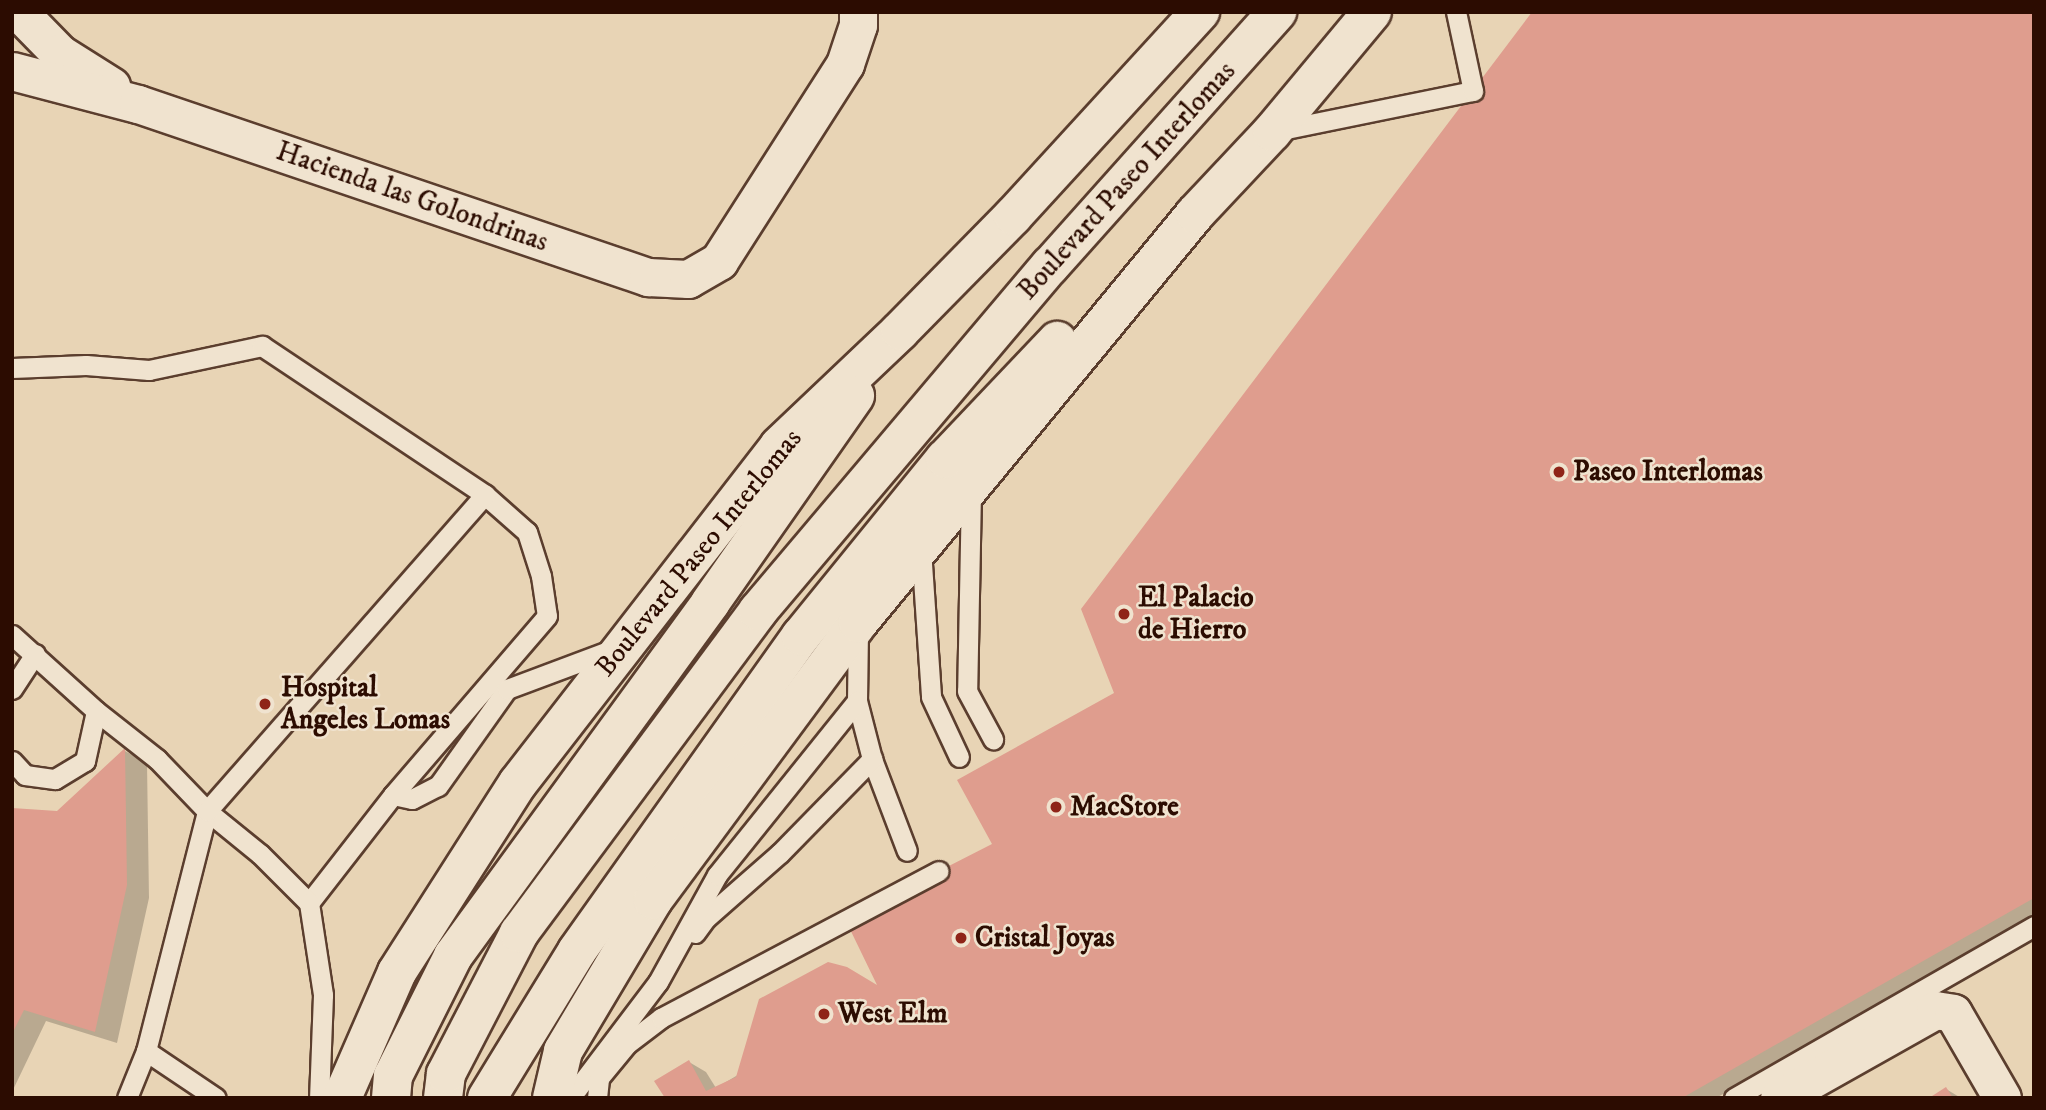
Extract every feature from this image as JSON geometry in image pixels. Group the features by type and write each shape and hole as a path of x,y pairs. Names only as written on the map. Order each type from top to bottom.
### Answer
{"main road":[{"name":"Boulevard Paseo Interlomas","path":"342,1098 397,972 517,783 779,446 900,331 1013,216 1200,12"},
{"name":"Boulevard Paseo Interlomas","path":"443,1098 446,1074 519,933 758,611 1050,266 1277,12"},
{"path":"487,1098 577,951 801,636 958,471 1135,258 1195,214 1272,132 1372,12"},
{"path":"565,1095 563,1051 653,900 858,623 921,545 958,471 992,380 1050,266"},
{"path":"391,1098 393,1076 453,956 710,603 900,331"}],"street":[{"name":"Hacienda las Golondrinas","path":"19,12 58,53 138,104"},
{"name":"Hacienda las Golondrinas","path":"12,71 138,104 648,277 688,279 719,261 845,65 858,25 858,12"},
{"path":"1779,1098 1935,1010 1953,1013 2002,1098"}],"lane":[{"path":"1272,132 1473,90 1456,12"},
{"path":"12,368 86,365 149,370 262,346 485,495 527,532 541,576 547,616 393,795 309,902"},
{"path":"958,471 967,691 993,739"},
{"path":"127,1098 146,1051 207,811 485,495"},
{"path":"921,545 931,697 960,757"},
{"path":"858,623 857,701 872,759 907,851"},
{"path":"12,635 96,711 157,760 207,811 260,854 309,902 323,995 319,1098"},
{"path":"393,795 412,799 438,786 507,689 625,645"},
{"path":"12,688 35,654"},
{"path":"658,982 717,875 857,701"},
{"path":"12,761 25,775 55,779 85,761 96,711"},
{"path":"565,1095 658,982 706,918 780,853 872,759"},
{"path":"565,1095 598,1088 627,1044 661,1018 939,871"},
{"path":"1734,1098 2034,926"},
{"path":"146,1051 216,1098"}],"building":[{"name":"Paseo Interlomas","path":"1532,12 2034,12 2034,898 1682,1098 665,1098 654,1081 689,1060 706,1091 736,1077 759,999 828,962 847,967 877,985 845,919 992,844 957,780 1114,693 1081,609"},
{"path":"125,748 127,885 95,1032 24,1010 12,1034 12,808 57,811"},
{"path":"1946,1087 1953,1098 1929,1098"}],"place":[{"name":"Paseo Interlomas","path":"1559,472"},
{"name":"El Palacio de Hierro","path":"1124,614"},
{"name":"Hospital Angeles Lomas","path":"265,704"},
{"name":"MacStore","path":"1056,807"},
{"name":"Cristal Joyas","path":"961,938"},
{"name":"West Elm","path":"824,1014"}]}
